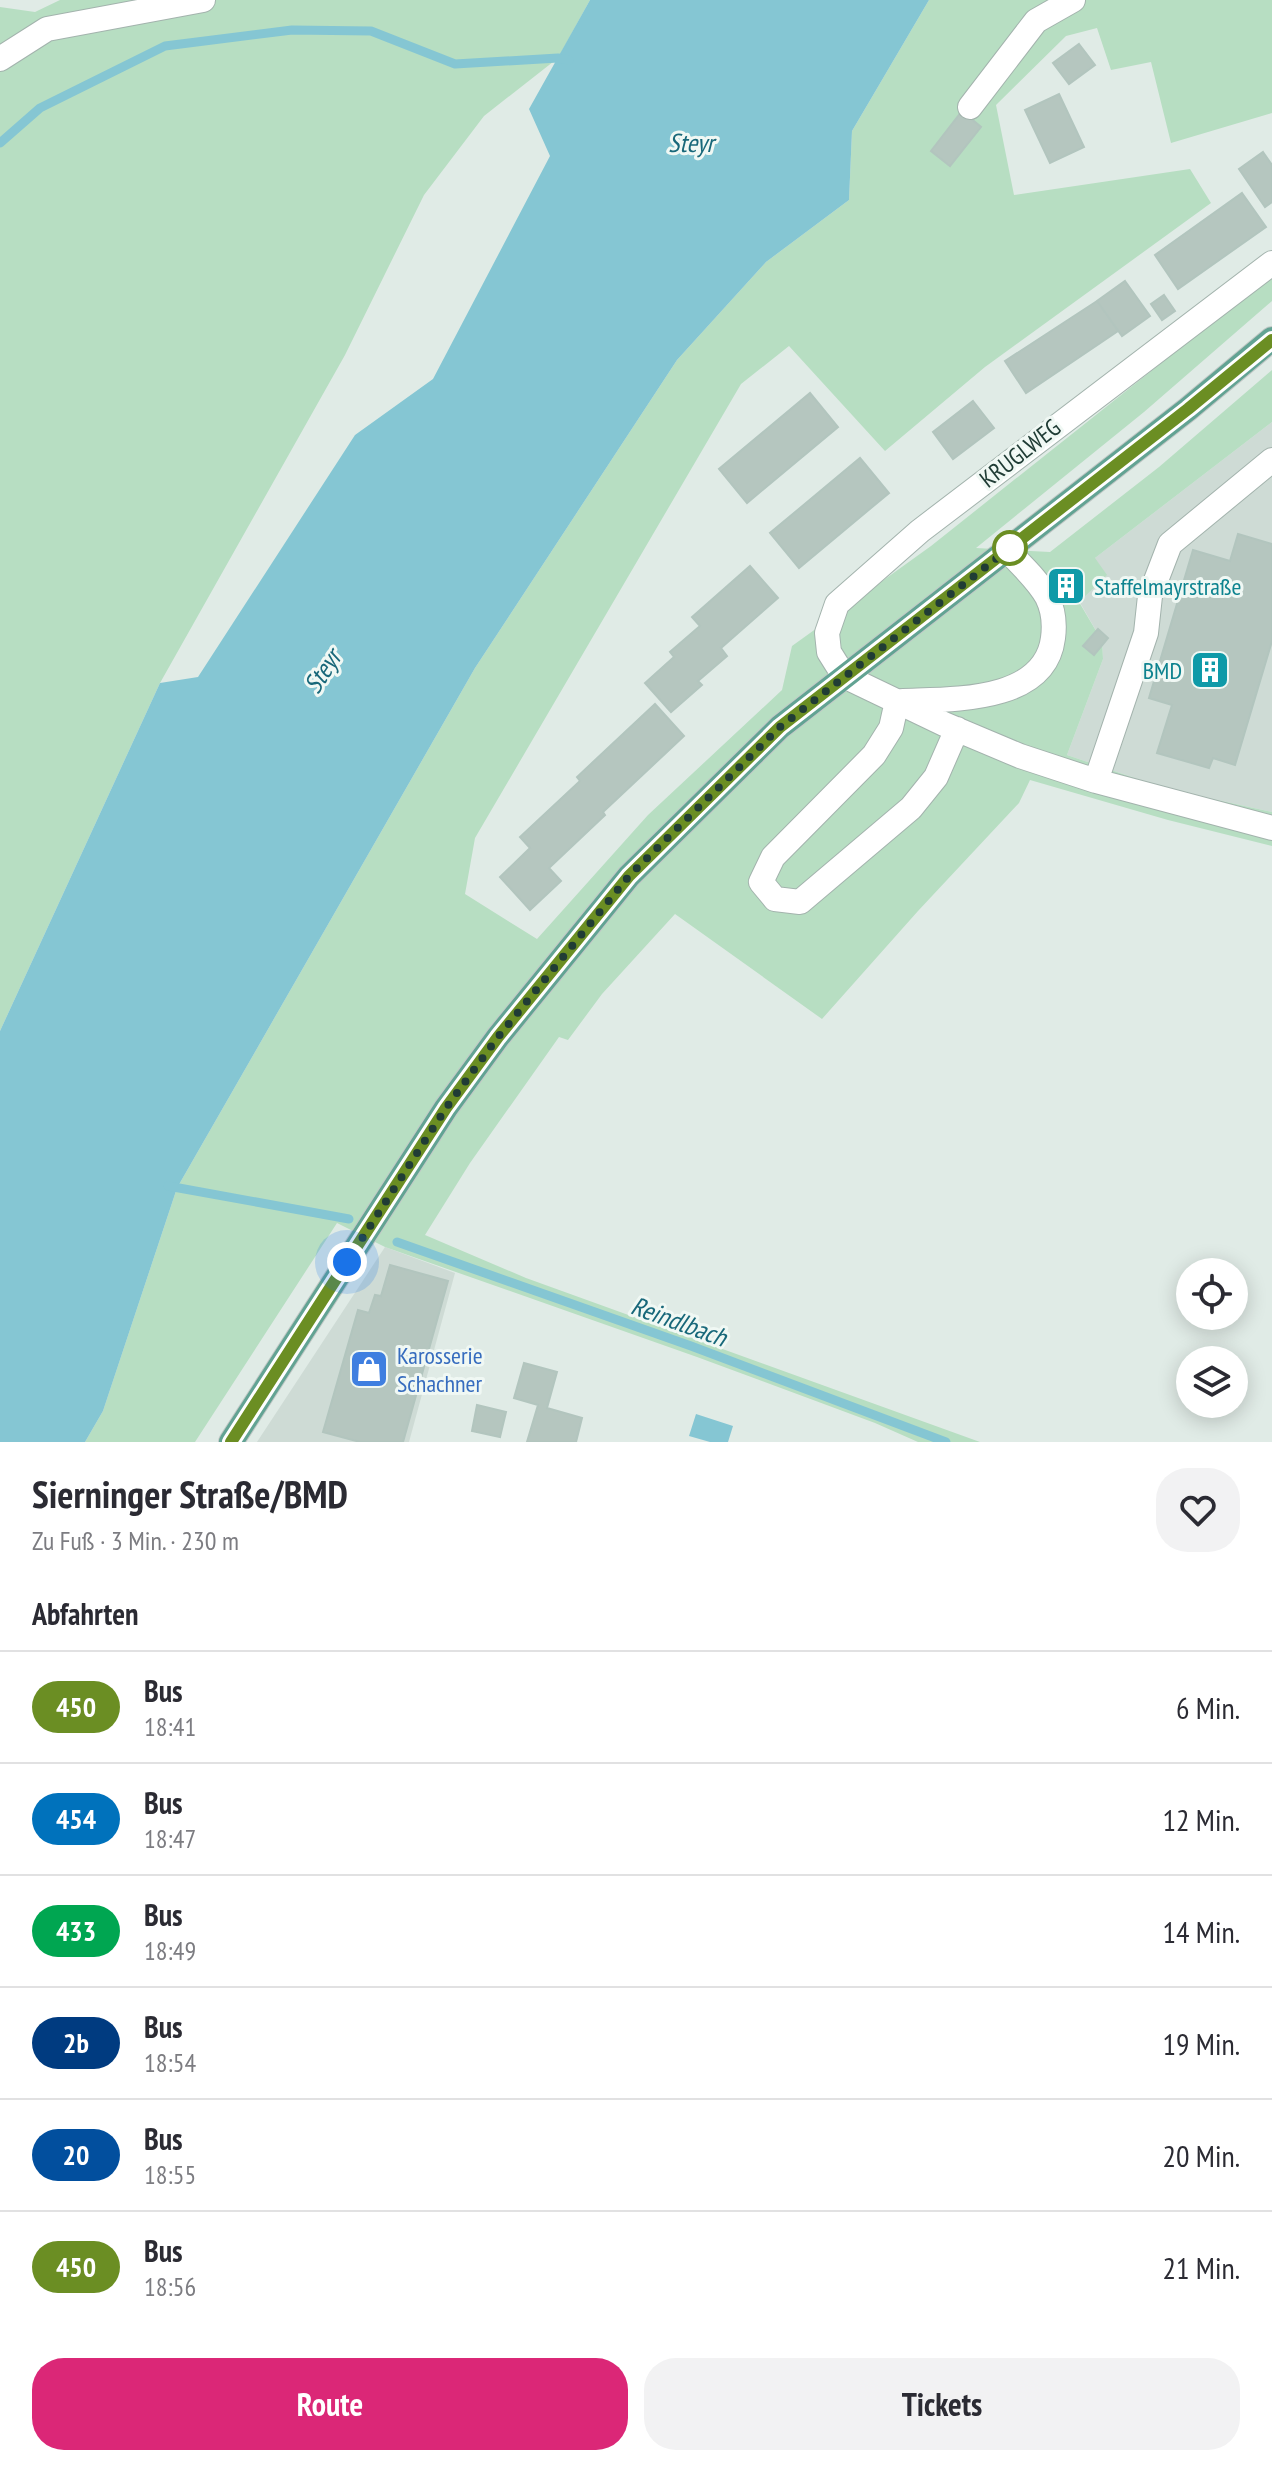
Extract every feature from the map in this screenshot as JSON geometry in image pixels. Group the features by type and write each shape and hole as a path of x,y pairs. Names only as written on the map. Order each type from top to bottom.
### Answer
{"main road":[{"path":"231,1442 446,1108 498,1037 629,876 780,727 1188,409 1272,339"}],"street":[{"path":"0,59 47,29 203,0"},
{"path":"970,107 1036,21 1073,0"},
{"name":"KRUGLWEG","path":"844,676 829,652 827,633 837,604 920,531 1272,263"},
{"path":"1096,781 1146,633 1150,596 1170,544 1272,460"},
{"path":"897,701 955,699 1004,691 1034,675 1051,652 1055,620 1046,594 1007,550"},
{"path":"844,676 1020,756 1096,781 1272,828"},
{"path":"897,701 891,728 874,755 773,857 761,882 775,899 800,902 911,808 936,777 957,729"}],"shaded area":[{"path":"1272,422 1272,812 1167,789 1067,755 1103,659 1102,641 1079,601 1095,558"},
{"path":"385,1247 455,1273 409,1442 257,1442"}],"green space":[{"path":"60,0 590,0 558,58 484,116 424,195 345,355 160,683 0,1031 0,7 35,12"},
{"path":"929,0 1272,0 1272,113 1171,143 1151,62 1111,70 1097,28 1066,36 996,105 1014,195 1190,169 1211,203 985,367 885,451 789,346 741,384 475,838 465,894 537,939 648,815 782,690 792,646 931,546 1272,275 1272,301 1144,412 976,548 1050,552 1159,467 1272,370 1272,422 1095,558 1107,575 1079,602 1102,641 1103,659 1067,755 1167,789 1272,812 1272,846 1030,780 1019,803 822,1019 675,914 602,994 568,1040 559,1037 470,1163 425,1235 526,1278 980,1442 918,1442 697,1357 385,1247 337,1223 195,1442 85,1442 103,1411 177,1188 475,668 677,360 766,262 849,200 852,131"}],"water":[{"name":"Steyr","path":"590,0 929,0 852,131 849,200 766,262 677,360 475,668 177,1188 103,1411 85,1442 0,1442 0,1031 160,683 198,677 355,435 433,379 550,156 529,109"},
{"path":"696,1414 733,1426 728,1442 710,1442 689,1436"}],"building":[{"path":"1079,44 1095,65 1069,84 1053,63"},
{"path":"1059,94 1084,147 1050,163 1025,110"},
{"path":"962,111 981,127 950,166 931,151"},
{"path":"1263,152 1272,165 1272,202 1265,207 1239,169"},
{"path":"1242,193 1266,227 1178,289 1155,255"},
{"path":"1125,281 1150,316 1122,336 1097,301"},
{"path":"1164,295 1175,311 1162,320 1151,304"},
{"path":"1097,301 1118,331 1026,393 1005,361"},
{"path":"810,393 838,427 747,503 719,469"},
{"path":"973,401 994,428 953,459 933,432"},
{"path":"860,458 889,493 799,568 770,533"},
{"name":"BMD","path":"1238,534 1272,544 1272,641 1235,765 1213,758 1209,768 1157,753 1172,705 1149,698 1193,550 1230,561"},
{"path":"750,566 778,598 721,648 727,656 698,681 702,685 671,712 645,683 674,657 670,652 700,626 692,617"},
{"name":"Staffelmayrstraße","path":"1064,575 1074,593 1068,596 1058,579"},
{"path":"1098,629 1108,638 1094,655 1083,646"},
{"path":"655,704 684,736 549,868 561,881 530,910 500,877 530,848 520,837 580,781 577,777"},
{"path":"390,1265 448,1281 403,1442 360,1442 323,1432 358,1310 369,1313 375,1295 381,1296"},
{"path":"524,1363 557,1372 547,1408 582,1418 576,1442 527,1442 538,1405 514,1398"},
{"path":"477,1405 506,1412 500,1437 472,1431"}],"waterway":[{"path":"0,143 40,108 165,46 292,30 371,31 455,64 569,60"},
{"path":"168,1186 349,1219"},
{"name":"Reindlbach","path":"397,1242 691,1346 946,1442"}],"bus line":[{"name":"450","path":"231,1442 446,1108 498,1037 629,876 780,727 1272,340"}],"place":[{"name":"Staffelmayrstraße","path":"1066,586"},
{"name":"BMD","path":"1210,670"},
{"name":"Karosserie Schachner","path":"369,1369"}],"route":[{"path":"347,1262 446,1108 498,1037 629,876 780,727 1010,548"}]}
